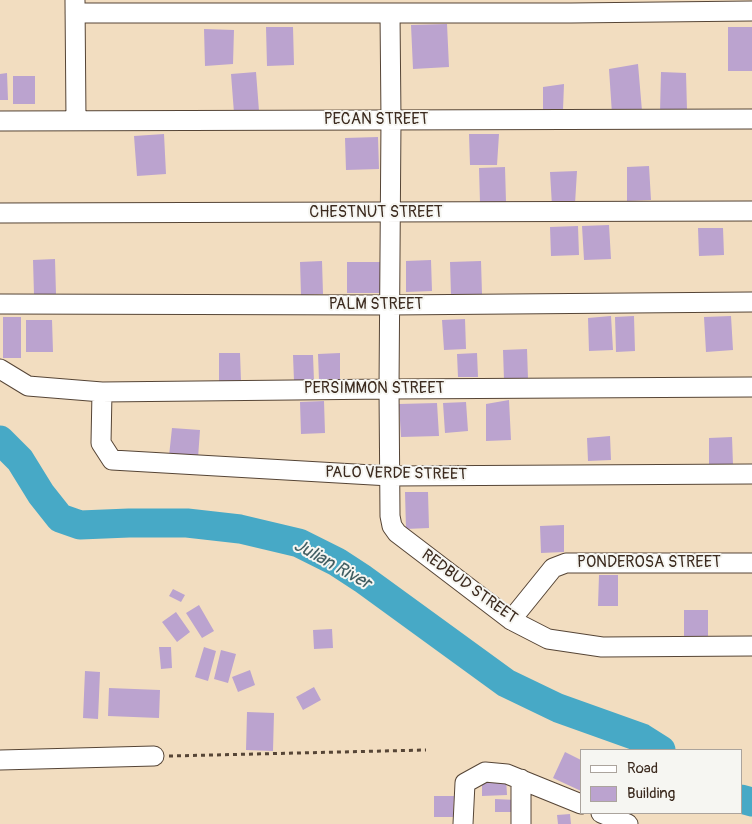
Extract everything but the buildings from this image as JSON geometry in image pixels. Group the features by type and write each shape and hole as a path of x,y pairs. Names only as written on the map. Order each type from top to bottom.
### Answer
{"street":[{"path":"76,120 75,6 390,13 571,7 709,6 752,11"},
{"name":"REDBUD STREET","path":"390,13 389,389 390,516 392,526 397,533 511,620 548,639 602,647 752,646"},
{"name":"PECAN STREET","path":"0,121 752,118"},
{"name":"CHESTNUT STREET","path":"0,214 752,211"},
{"name":"PALM STREET","path":"0,304 390,305 752,302"},
{"name":"PERSIMMON STREET","path":"0,369 28,386 102,392 752,387"},
{"name":"PALO VERDE STREET","path":"102,392 101,443 112,460 390,476 752,474"},
{"name":"PONDEROSA STREET","path":"511,620 553,568 566,563 752,563"},
{"path":"0,760 154,756"},
{"path":"463,824 465,783 484,772 507,774 580,804"},
{"path":"521,779 521,824"},
{"path":"604,814 628,824"}],"path":[{"path":"154,756 426,750"}],"waterway":[{"name":"Julian River","path":"0,440 20,460 41,494 60,518 80,525 187,523 240,529 299,543 337,562 363,579 506,683 558,708 642,738 659,749"},
{"name":"Julian River","path":"742,799 752,802"}]}
